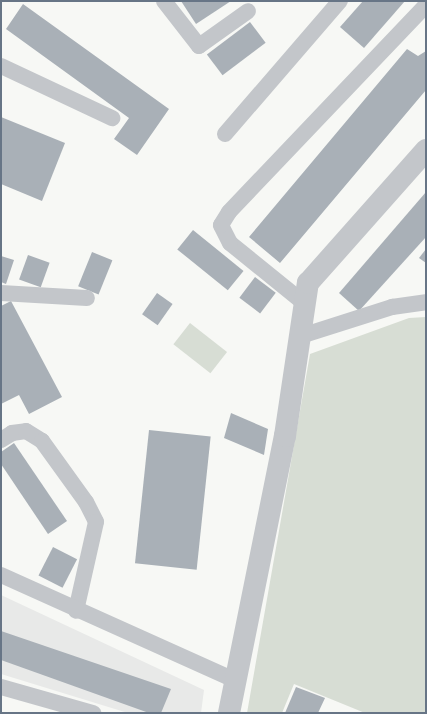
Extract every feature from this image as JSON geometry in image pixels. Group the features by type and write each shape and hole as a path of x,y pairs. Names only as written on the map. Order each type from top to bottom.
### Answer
{"street":[{"path":"229,713 282,454 308,283 426,150"}],"lane":[{"path":"164,1 199,46 248,11"},
{"path":"225,134 340,1"},
{"path":"304,303 236,248 221,225 229,212 426,5"},
{"path":"1,66 112,118"},
{"path":"1,293 87,298"},
{"path":"300,336 392,307 426,302"},
{"path":"1,440 26,431 42,441 86,502 96,522 76,612"},
{"path":"1,575 76,612 235,680"},
{"path":"1,687 93,713"}],"shaded area":[{"path":"426,317 426,713 365,713 294,684 282,713 247,713 310,354 409,318"},
{"path":"190,323 227,352 210,373 173,344"},
{"path":"1,595 204,690 201,713 128,713 1,674"}],"building":[{"path":"181,1 231,1 196,24"},
{"path":"363,1 405,1 364,48 340,27"},
{"path":"23,4 169,109 137,155 114,139 129,118 6,29"},
{"path":"250,22 266,43 223,75 207,54"},
{"path":"407,49 418,56 426,51 426,90 280,263 249,237"},
{"path":"1,117 65,143 42,201 1,184"},
{"path":"426,192 426,237 359,311 339,293"},
{"path":"193,230 244,271 228,290 177,249"},
{"path":"426,249 426,263 419,258"},
{"path":"92,252 112,260 99,295 78,286"},
{"path":"28,255 50,263 41,287 19,279"},
{"path":"1,256 14,260 6,284 1,282"},
{"path":"255,277 276,293 260,313 239,298"},
{"path":"157,293 173,304 158,325 142,314"},
{"path":"11,301 62,397 29,414 19,395 1,404 1,306"},
{"path":"231,413 268,429 264,455 224,438"},
{"path":"149,430 211,436 197,570 135,563"},
{"path":"14,443 67,521 48,534 1,464 1,452"},
{"path":"53,547 77,559 63,588 38,576"},
{"path":"1,631 171,689 161,713 149,713 1,660"},
{"path":"296,687 325,698 318,713 285,713"}]}
